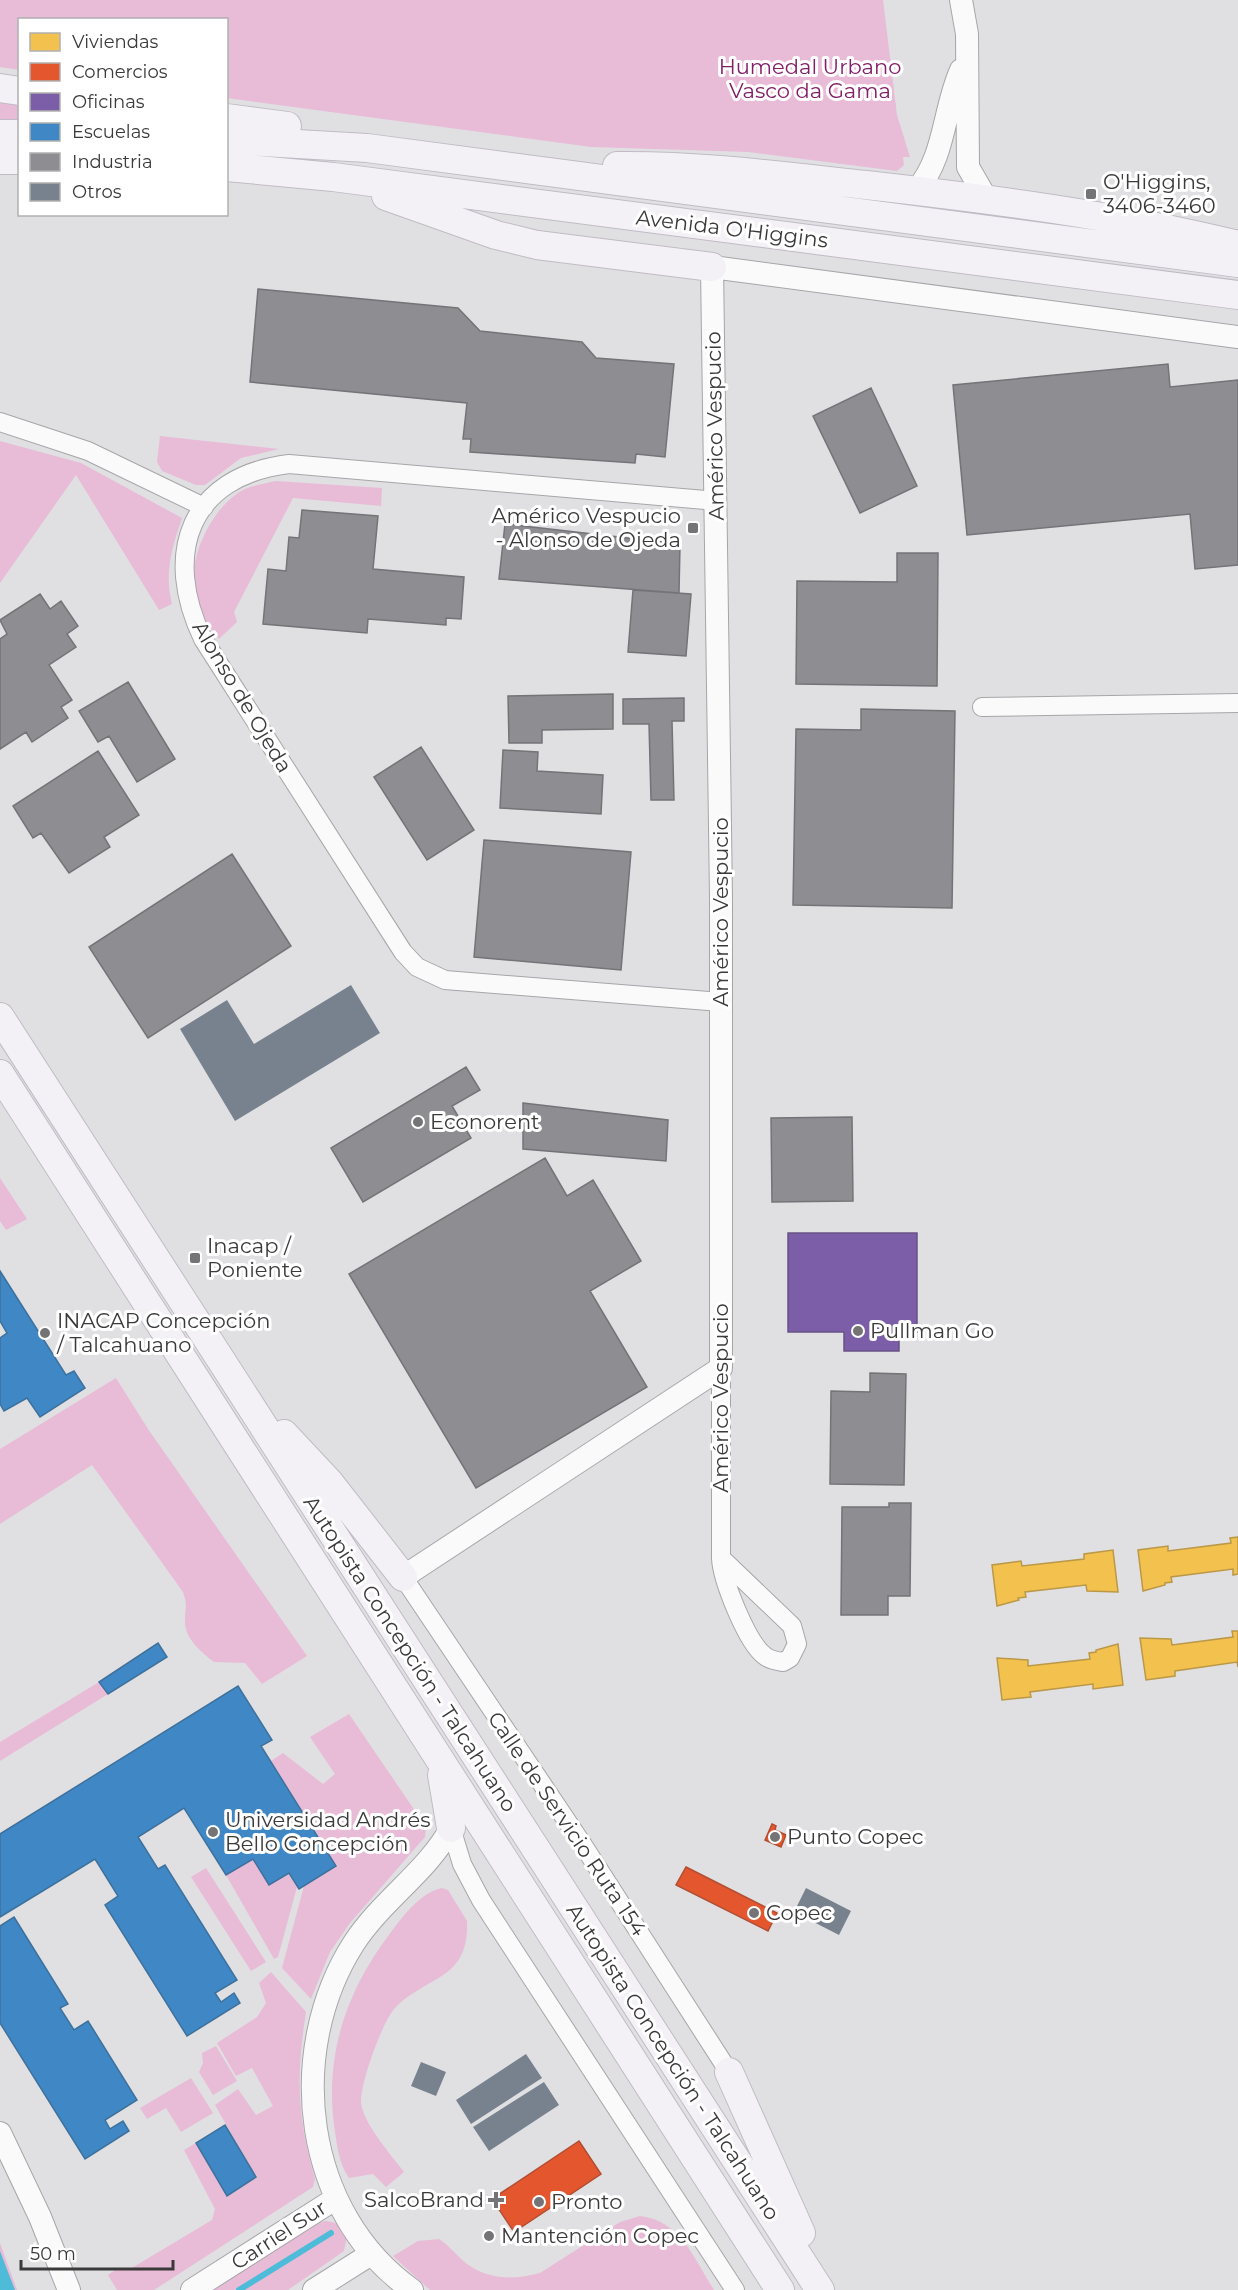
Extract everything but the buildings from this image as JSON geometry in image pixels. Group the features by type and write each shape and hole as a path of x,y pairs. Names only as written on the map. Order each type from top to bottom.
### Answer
{"main road":[{"path":"0,88 18,91"},
{"path":"228,118 298,128 367,148"},
{"path":"0,134 18,134"},
{"name":"Avenida O'Higgins","path":"228,140 367,148 1238,263"},
{"path":"0,160 18,160"},
{"name":"Avenida O'Higgins","path":"228,167 333,177 1238,295"},
{"path":"546,171 608,167 686,167 916,191 1181,231 1238,245"},
{"path":"333,177 519,241 712,267"},
{"name":"Autopista Concepción - Talcahuano","path":"0,1017 820,2290"},
{"name":"Autopista Concepción - Talcahuano","path":"0,1074 780,2290"},
{"path":"238,1387 329,1482 403,1577"},
{"path":"439,1761 452,1828"},
{"path":"729,2072 826,2290"}],"street":[{"path":"961,0 967,34 968,168 987,200"},
{"path":"916,191 935,161 954,86 966,60"},
{"name":"Avenida O'Higgins","path":"712,267 1238,337"},
{"name":"Américo Vespucio","path":"712,267 717,501 721,1002 721,1558 726,1587 757,1649 771,1660 783,1662 790,1658 797,1644 792,1626 721,1558"},
{"path":"0,422 88,451 204,507"},
{"name":"Alonso de Ojeda","path":"717,501 289,464 271,466 239,478 226,486 204,507 189,534 183,564 187,600 203,639 384,923 403,952 417,967 445,980 721,1002"},
{"path":"982,707 1238,703"},
{"path":"403,1577 722,1368"},
{"name":"Calle de Servicio Ruta 154","path":"403,1577 583,1845 729,2072"},
{"path":"452,1828 462,1864 481,1900 735,2290"},
{"name":"Carriel Sur","path":"412,2290 371,2254 351,2229 335,2199 320,2154 313,2106 314,2058 323,2011 332,1985 356,1941 370,1922 430,1859 452,1828"},
{"path":"0,2133 40,2217 69,2290"},
{"name":"Carriel Sur","path":"192,2290 335,2199"},
{"path":"314,2290 371,2254"}],"green space":[{"name":"Humedal Urbano Vasco da Gama","path":"0,0 883,0 897,115 910,157 903,157 904,165 897,171 748,152 591,147 228,98 228,18 18,18 18,70 0,67"},
{"path":"0,102 18,104 18,120 0,121"},
{"path":"160,436 279,449 241,458 205,485 196,485 162,471 157,462"},
{"path":"0,441 81,463 182,518 172,550 169,571 172,604 159,610 76,475 0,583"},
{"path":"276,481 382,488 381,506 293,498 234,612 237,622 219,639 201,613 194,595 194,566 198,550 213,520 233,497 245,489"},
{"path":"0,1178 27,1219 6,1230 0,1221"},
{"path":"116,1378 148,1429 307,1656 262,1684 245,1663 214,1662 190,1639 185,1627 186,1604 183,1592 92,1465 0,1524 0,1449"},
{"path":"99,1682 108,1694 0,1761 0,1742"},
{"path":"349,1714 426,1827 425,1837 350,1923 330,1952 311,1999 282,1968 304,1886 336,1866 271,1761 283,1753 323,1784 335,1774 310,1737"},
{"path":"253,1859 269,1885 288,1873 297,1887 278,1957 274,1959 226,1875"},
{"path":"206,1868 266,1962 251,1971 191,1877"},
{"path":"442,1888 448,1890 467,1921 462,1955 445,1974 409,1996 396,2007 385,2024 373,2052 362,2093 361,2102 366,2119 404,2172 386,2187 373,2174 349,2178 338,2153 332,2098 336,2047 343,2023 362,1976 391,1932 420,1899"},
{"path":"271,1972 306,2012 301,2056 300,2096 305,2136 315,2179 313,2187 154,2290 117,2290 108,2275 115,2270 130,2269 212,2220 215,2209 184,2150 196,2143 227,2195 256,2177 215,2105 238,2089 256,2115 273,2106 252,2068 236,2076 217,2043 257,2017 266,2003 259,1983"},
{"path":"216,2046 237,2081 213,2095 199,2072 203,2063 202,2053"},
{"path":"191,2078 213,2113 181,2132 166,2108 147,2119 140,2108"},
{"path":"640,2216 654,2219 676,2233 693,2254 714,2290 430,2290 393,2256 418,2241 439,2239 467,2264 484,2273 502,2277 531,2275 540,2273 620,2222"},
{"path":"325,2221 339,2225 343,2230 347,2237 344,2251 288,2290 212,2290 316,2223"},
{"path":"0,2243 17,2290 0,2290"}],"water":[{"path":"0,2251 15,2290 0,2290"}],"waterway":[{"path":"239,2290 331,2233"}],"place":[{"name":"O'Higgins, 3406-3460","path":"1091,194"},
{"name":"Américo Vespucio - Alonso de Ojeda","path":"693,528"},
{"name":"Econorent","path":"418,1122"},
{"name":"Inacap / Poniente","path":"195,1258"},
{"name":"Pullman Go","path":"858,1331"},
{"name":"INACAP Concepción / Talcahuano","path":"45,1333"},
{"name":"Universidad Andrés Bello Concepción","path":"213,1832"},
{"name":"Punto Copec","path":"775,1837"},
{"name":"Copec","path":"754,1913"},
{"name":"SalcoBrand","path":"496,2200"},
{"name":"Pronto","path":"539,2202"},
{"name":"Mantención Copec","path":"489,2236"}]}
